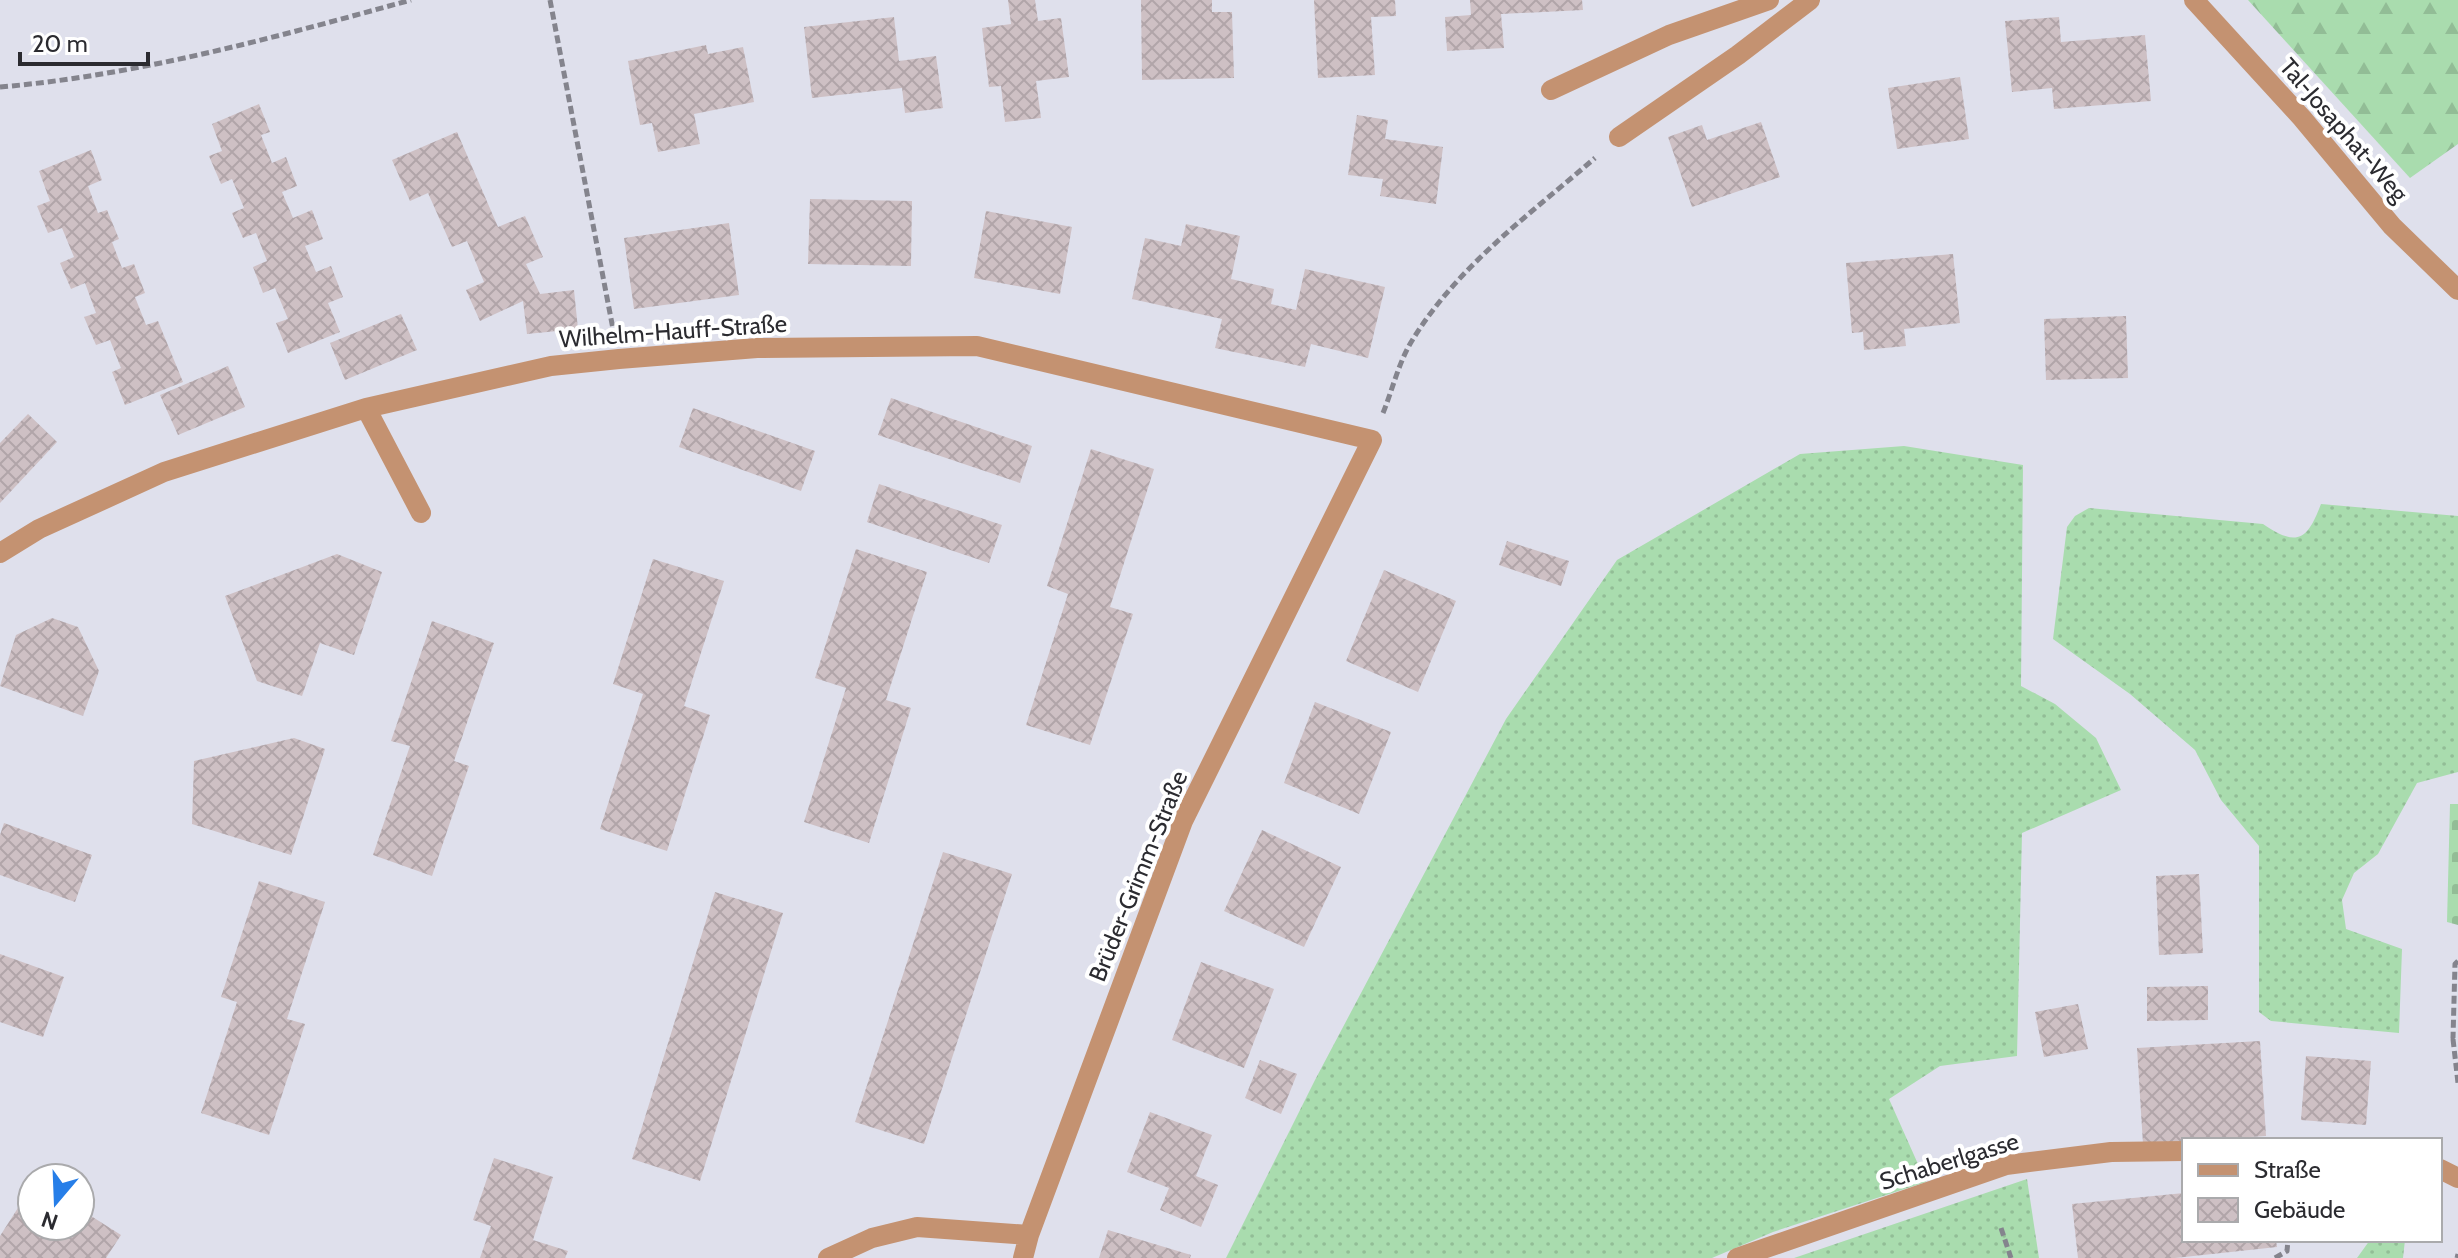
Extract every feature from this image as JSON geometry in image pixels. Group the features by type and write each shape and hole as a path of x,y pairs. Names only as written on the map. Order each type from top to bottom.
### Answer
{"street":[{"path":"1551,90 1669,35 1769,0"},
{"path":"1619,137 1738,55 1810,0"},
{"name":"Tal-Josaphat-Weg","path":"2194,0 2302,118 2392,226 2458,290"},
{"name":"Wilhelm-Hauff-Straße","path":"0,553 39,529 164,472 366,408 551,366 619,359 757,348 977,346 1372,440"},
{"path":"366,408 421,513"},
{"name":"Brüder-Grimm-Straße","path":"1023,1258 1183,821 1372,440"},
{"name":"Schaberlgasse","path":"1737,1258 2006,1165 2111,1152 2182,1151"},
{"path":"828,1258 872,1238 917,1227 1029,1235"}],"path":[{"path":"0,87 65,81 248,45 411,0"},
{"path":"550,0 619,359"},
{"path":"1372,440 1408,348 1436,304 1473,264 1619,137"},
{"path":"2458,961 2455,964 2458,1083"},
{"path":"2001,1228 2011,1258"},
{"path":"2275,1258 2287,1251 2288,1242"}],"green space":[{"path":"2248,0 2458,0 2458,144 2410,178"},
{"path":"1904,446 2023,465 2021,686 2055,704 2096,738 2121,790 2022,833 2017,1056 1940,1066 1889,1099 1926,1182 1773,1232 1712,1258 1226,1258 1315,1080 1506,719 1617,560 1800,454"},
{"path":"2321,504 2458,516 2458,772 2417,783 2378,854 2354,873 2342,900 2346,929 2402,949 2399,1033 2271,1021 2259,1012 2259,846 2221,800 2195,750 2130,694 2053,639 2067,527 2075,516 2089,508 2263,524 2293,538 2305,533 2311,526"},
{"path":"2450,804 2458,804 2458,925 2447,922"},
{"path":"2027,1179 2039,1258 1794,1258"},
{"path":"2369,1242 2405,1242 2403,1258 2357,1258"}],"building":[{"path":"1008,0 1035,0 1038,21 1061,18 1069,77 1036,81 1041,118 1005,122 1001,86 989,87 982,28 1011,24"},
{"path":"1141,0 1212,0 1212,12 1232,12 1234,78 1142,80"},
{"path":"1314,0 1395,0 1396,16 1371,17 1375,75 1318,78"},
{"path":"1470,0 1582,0 1583,10 1501,14 1504,48 1447,51 1445,17 1471,15"},
{"path":"894,17 899,61 936,56 943,108 905,113 902,88 812,98 804,27"},
{"path":"2059,17 2061,42 2145,35 2151,101 2054,109 2052,88 2012,92 2005,21"},
{"path":"706,45 708,54 743,47 754,102 694,114 700,144 658,152 652,123 640,125 628,61"},
{"path":"1960,77 1969,139 1897,149 1888,88"},
{"path":"259,104 270,132 261,135 272,163 286,157 297,186 282,192 293,218 312,210 323,239 305,246 316,272 331,266 343,297 328,303 340,332 288,353 276,323 288,319 275,288 263,293 253,267 267,261 256,233 243,238 232,213 244,208 232,179 221,184 209,156 222,151 212,124"},
{"path":"1357,115 1388,120 1385,139 1443,147 1436,204 1380,196 1383,179 1348,175"},
{"path":"1761,122 1780,177 1692,207 1668,137 1702,125 1707,140"},
{"path":"457,132 498,227 525,216 543,257 526,264 540,294 574,290 578,329 527,334 523,301 480,321 466,290 484,282 467,241 452,247 428,193 410,201 392,160"},
{"path":"91,150 102,180 88,186 98,213 107,210 119,239 112,242 122,268 134,264 145,293 135,297 146,325 158,321 183,382 125,405 112,372 121,368 110,340 96,345 84,317 96,313 85,283 71,289 60,263 74,257 62,228 48,233 37,206 50,201 39,171"},
{"path":"810,199 912,201 911,266 808,264"},
{"path":"986,211 1072,227 1060,294 974,278"},
{"path":"729,223 739,295 634,309 624,238"},
{"path":"1186,224 1240,236 1231,279 1274,289 1271,304 1296,310 1305,269 1385,287 1368,358 1311,344 1305,367 1215,348 1222,319 1132,299 1145,238 1181,246"},
{"path":"1953,254 1960,323 1904,329 1906,346 1864,350 1863,332 1852,333 1846,263"},
{"path":"401,314 417,350 345,380 330,343"},
{"path":"2126,316 2128,378 2046,380 2044,319"},
{"path":"228,366 245,407 178,435 160,395"},
{"path":"891,398 1032,446 1020,483 878,435"},
{"path":"693,408 815,451 801,491 679,447"},
{"path":"28,414 57,442 0,503 0,443"},
{"path":"1091,449 1154,469 1110,607 1133,614 1090,745 1026,725 1068,594 1047,586"},
{"path":"879,484 1002,525 989,563 867,522"},
{"path":"1507,541 1569,561 1561,586 1499,565"},
{"path":"856,549 927,572 886,700 911,708 869,843 804,822 846,688 815,678"},
{"path":"337,554 382,572 354,655 320,643 302,696 257,681 225,596"},
{"path":"653,559 724,581 684,706 710,715 667,851 600,829 643,694 613,684"},
{"path":"1384,570 1456,601 1418,692 1346,661"},
{"path":"52,618 78,627 99,671 83,716 0,686 16,635"},
{"path":"432,621 494,643 454,761 469,766 432,876 373,855 410,746 391,741"},
{"path":"1315,702 1391,732 1359,814 1284,783"},
{"path":"294,738 325,749 291,855 192,824 194,761"},
{"path":"4,823 92,855 75,902 0,875 0,835"},
{"path":"1262,830 1341,867 1304,947 1224,911"},
{"path":"943,852 1012,874 924,1144 855,1122"},
{"path":"2199,874 2203,953 2159,955 2156,876"},
{"path":"259,881 325,902 287,1019 305,1024 269,1135 201,1113 237,1002 221,997"},
{"path":"715,892 783,913 700,1181 632,1159"},
{"path":"0,954 64,977 43,1037 0,1022"},
{"path":"1201,962 1274,989 1244,1068 1172,1040"},
{"path":"2208,986 2208,1020 2147,1021 2147,987"},
{"path":"2078,1004 2088,1049 2044,1057 2035,1012"},
{"path":"2260,1041 2266,1136 2182,1138 2182,1141 2143,1144 2137,1048"},
{"path":"2306,1056 2371,1061 2366,1125 2301,1120"},
{"path":"1260,1060 1297,1074 1281,1114 1245,1098"},
{"path":"1150,1112 1212,1135 1196,1176 1218,1185 1201,1227 1160,1210 1169,1188 1127,1172"},
{"path":"494,1158 553,1177 533,1240 568,1251 565,1258 480,1258 491,1226 473,1220"},
{"path":"2182,1193 2182,1242 2276,1242 2277,1247 2175,1258 2078,1258 2072,1204"},
{"path":"16,1211 16,1242 96,1242 96,1219 121,1235 106,1258 0,1258 0,1236"},
{"path":"1108,1230 1191,1255 1190,1258 1099,1258"}]}
